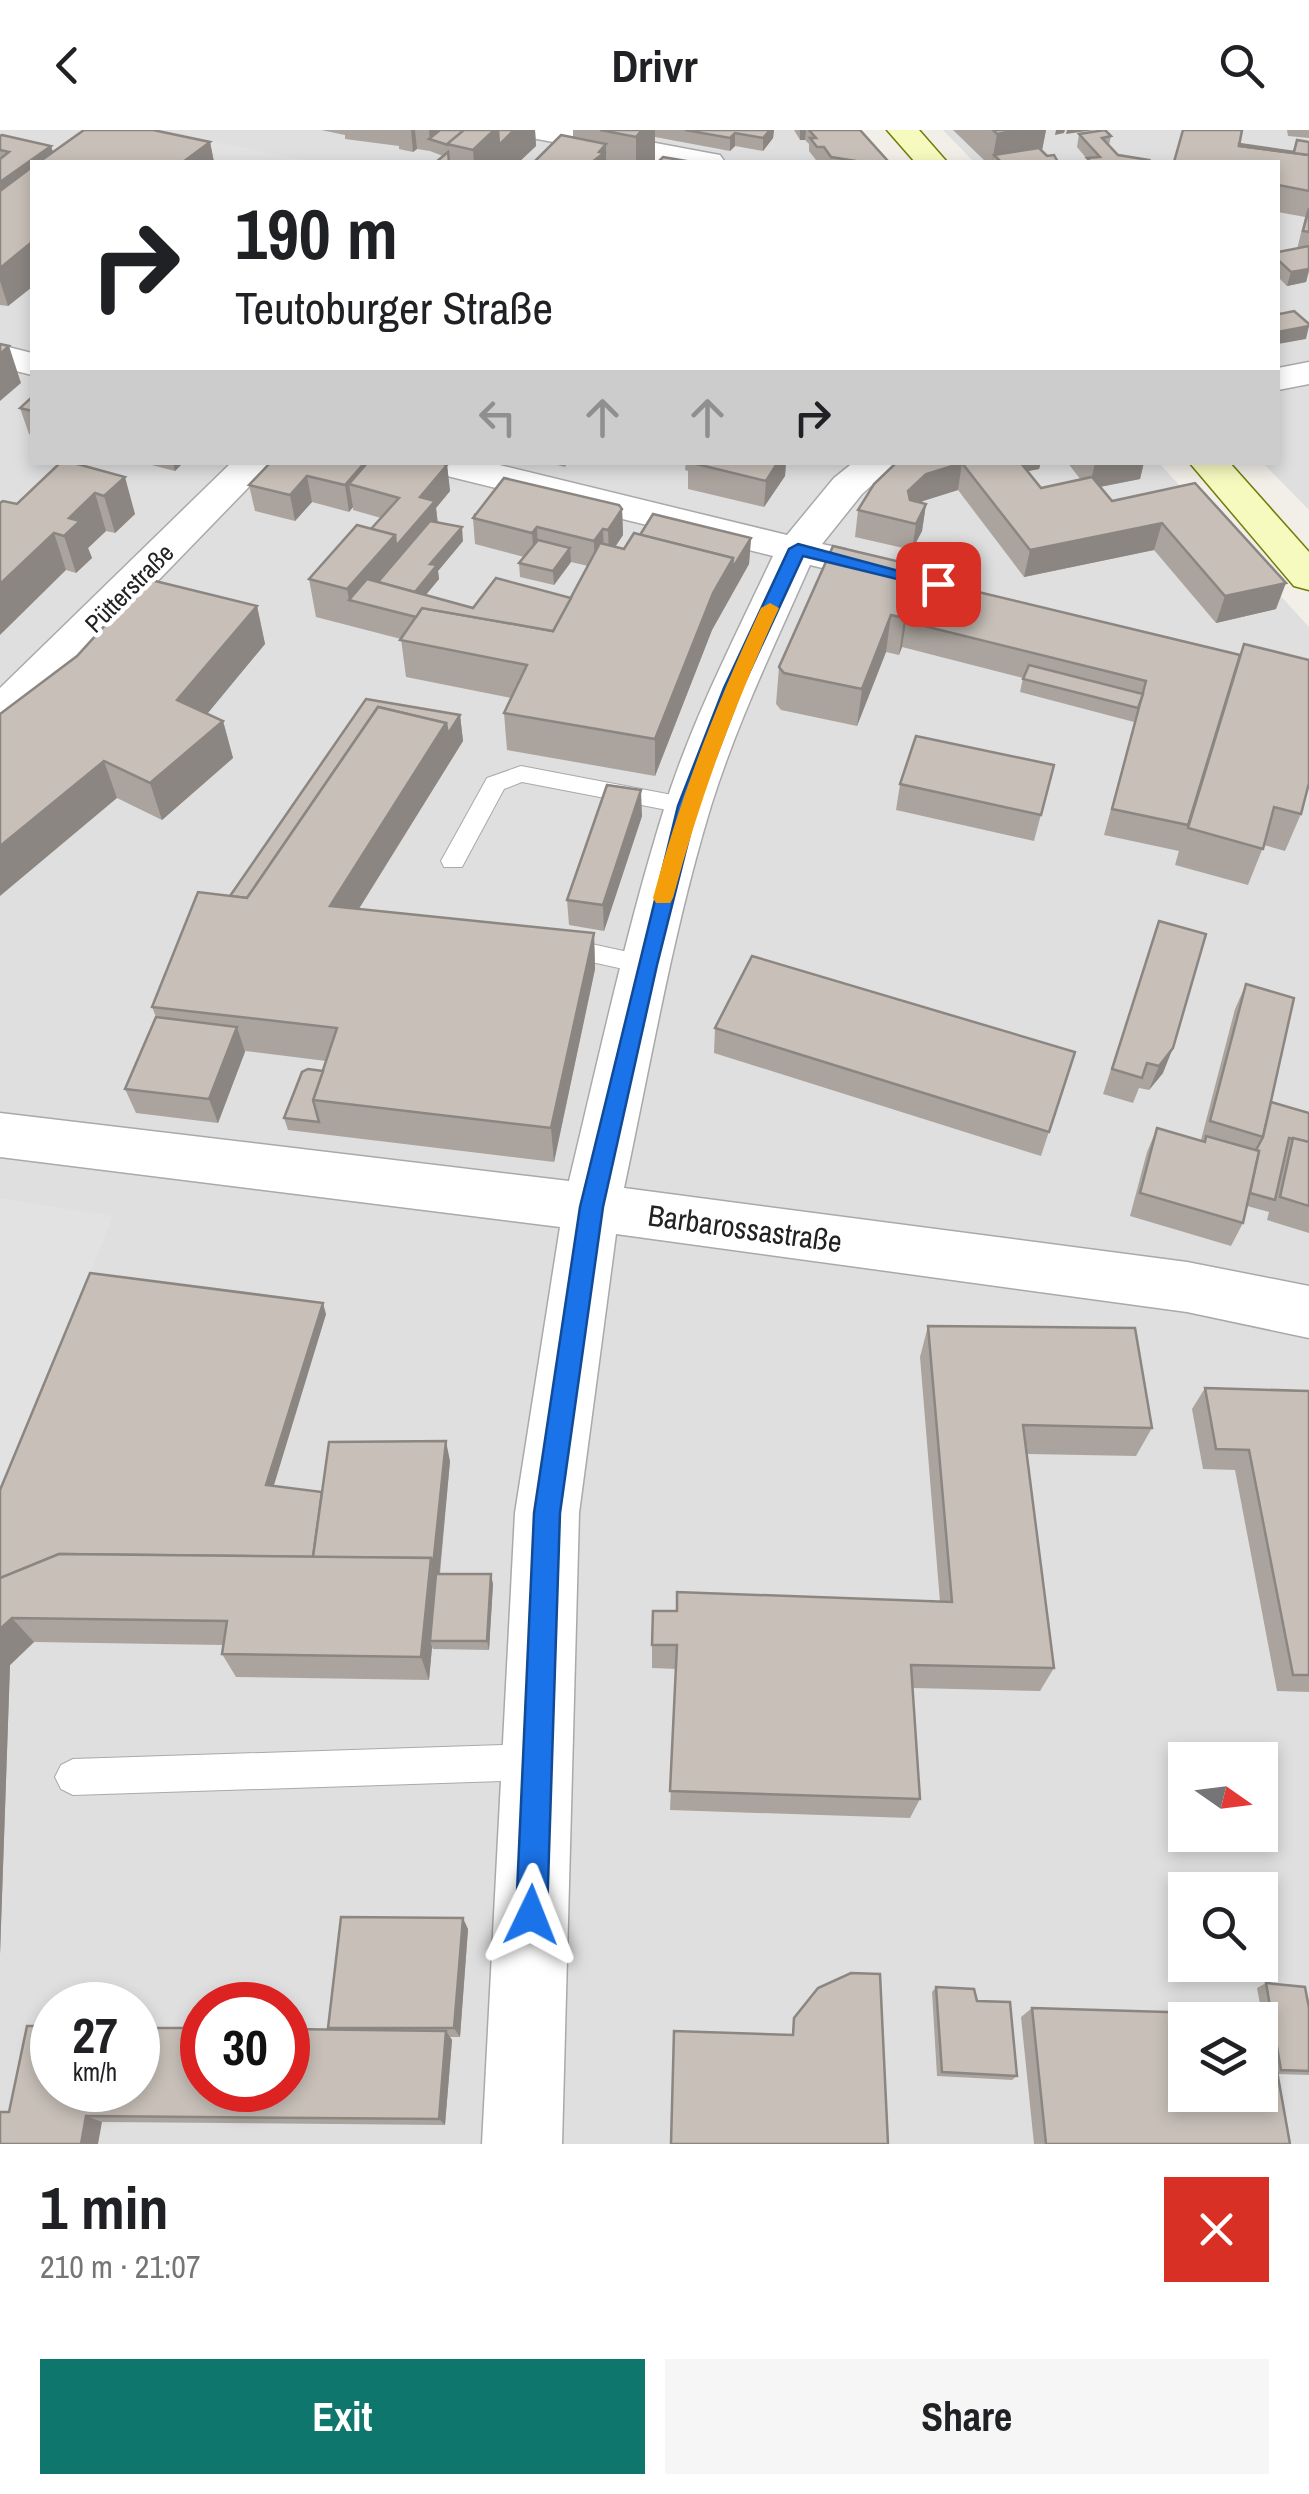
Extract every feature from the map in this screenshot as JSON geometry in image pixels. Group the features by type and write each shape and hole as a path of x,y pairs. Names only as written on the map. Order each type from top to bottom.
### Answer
{"main road":[{"path":"902,130 929,160"},
{"path":"1211,465 1309,577"}],"street":[{"path":"537,130 583,134 699,160"},
{"path":"556,160 583,134"},
{"path":"0,356 30,364"},
{"path":"1280,379 1309,373"},
{"name":"Pütterstraße","path":"0,711 39,678 251,465"},
{"path":"448,465 872,568"},
{"path":"522,2144 547,1513 591,1207 646,965 688,806 733,688 798,549 848,486 876,465"},
{"name":"Barbarossastraße","path":"0,1135 591,1207 1187,1287 1309,1312"}],"lane":[{"path":"453,861 496,784 521,774 688,806"},
{"path":"536,940 646,965"},
{"path":"73,1777 537,1762"}],"shaded area":[{"path":"0,130 858,130 885,160 30,160 30,465 1161,465 1309,627 1309,2144 0,2144"},
{"path":"106,130 154,130 305,160 155,160"},
{"path":"943,130 1309,130 1309,510 1265,465 1280,465 1280,160 972,160"},
{"path":"0,1198 113,1216 0,1503"}],"building":[{"path":"84,130 153,130 210,142 186,160 42,160"},
{"path":"440,130 464,130 448,145 429,139"},
{"path":"464,130 494,130 473,150 447,144"},
{"path":"498,130 514,130 499,145"},
{"path":"600,130 642,130 636,137"},
{"path":"685,130 770,130 763,138 735,133 730,138"},
{"path":"809,130 860,130 887,160 831,157 810,138 816,138"},
{"path":"1105,130 1111,136 1102,138 1118,155 1149,160 1089,160 1100,157 1079,134"},
{"path":"1183,130 1242,130 1239,146 1309,155 1309,191 1280,185 1280,160 1175,160"},
{"path":"561,135 606,144 599,152 604,153 595,160 536,160"},
{"path":"0,136 51,146 0,182 0,159 9,152 0,150"},
{"path":"1297,140 1309,142 1309,155 1239,146 1294,152"},
{"path":"1039,148 1057,160 999,160 994,155"},
{"path":"30,168 30,244 0,268 0,191"},
{"path":"1309,208 1309,232 1303,231"},
{"path":"1309,246 1309,269 1291,272 1280,262 1280,252"},
{"path":"1294,311 1309,326 1280,332 1280,314"},
{"path":"58,465 81,465 125,477 104,496 95,493 69,518 80,521 64,536 54,533 0,584 0,503 17,504"},
{"path":"268,465 362,465 345,485 307,476 290,495 249,485"},
{"path":"365,465 447,465 420,497 435,501 396,546 395,535 371,529 399,498 349,484"},
{"path":"700,465 776,465 766,481"},
{"path":"894,465 955,465 926,474 908,491 910,500 926,504 916,524 858,510 874,484"},
{"path":"964,465 1022,465 1041,488 1092,477 1112,501 1195,483 1286,583 1225,596 1162,523 1030,550"},
{"path":"504,478 619,505 622,509 608,530 603,529 594,541 537,527 532,533 473,518"},
{"path":"653,514 751,538 732,569 733,558 640,535"},
{"path":"430,521 462,527 430,564 437,565 415,592 378,582"},
{"path":"357,525 395,535 347,589 309,579"},
{"path":"634,533 733,558 713,593 655,739 504,713 527,665 400,640 422,608 553,631 600,543 624,549"},
{"path":"538,540 570,548 553,571 519,563"},
{"path":"833,546 947,573 926,615 908,610 904,618 891,615 862,689 784,673 779,667"},
{"path":"496,578 571,598 553,631 422,608 416,617 349,600 367,579 473,608"},
{"path":"147,579 257,606 177,700 223,721 150,783 104,761 0,846 0,714 77,656"},
{"path":"945,584 1240,655 1188,825 1112,809 1146,681 924,626"},
{"path":"1244,644 1309,660 1309,783 1301,814 1274,807 1263,849 1188,828"},
{"path":"1029,665 1143,694 1138,708 1023,679"},
{"path":"366,699 460,715 448,734 446,723 378,707 247,898 230,896"},
{"path":"378,707 446,723 330,906 594,933 551,1128 313,1100 337,1028 152,1007 198,892 247,898"},
{"path":"916,736 1054,765 1041,815 900,784"},
{"path":"607,785 641,790 603,905 567,900"},
{"path":"1159,921 1206,934 1173,1048 1159,1066 1147,1063 1142,1078 1112,1069"},
{"path":"752,956 1075,1052 1049,1132 715,1028"},
{"path":"1246,984 1294,998 1263,1137 1210,1121"},
{"path":"156,1017 237,1027 209,1099 125,1089"},
{"path":"323,1071 313,1100 319,1122 284,1118 302,1072"},
{"path":"1271,1102 1309,1113 1309,1142 1289,1138 1275,1200 1250,1193 1259,1151 1256,1150"},
{"path":"1157,1128 1205,1142 1206,1136 1259,1151 1243,1223 1140,1193"},
{"path":"1293,1138 1309,1142 1309,1206 1280,1197"},
{"path":"90,1273 323,1303 266,1485 322,1492 313,1557 59,1554 0,1578 0,1490"},
{"path":"928,1326 1135,1328 1152,1428 1023,1425 1054,1668 911,1665 920,1799 670,1791 677,1645 652,1645 653,1611 677,1611 677,1592 952,1602"},
{"path":"1205,1388 1309,1391 1309,1675 1293,1675 1249,1450 1216,1449"},
{"path":"446,1441 433,1566 431,1558 313,1557 329,1442"},
{"path":"59,1554 431,1558 421,1657 222,1654 227,1621 12,1618 0,1629 0,1578"},
{"path":"436,1574 491,1574 487,1641 430,1641"},
{"path":"341,1917 463,1918 454,2028 328,2028"},
{"path":"851,1973 880,1974 888,2144 671,2144 674,2031 793,2035 794,2018 818,1988"},
{"path":"1266,1983 1305,1987 1309,2071 1281,2070 1278,2002 1269,2002"},
{"path":"936,1987 974,1989 977,2001 1010,2002 1017,2076 942,2072"},
{"path":"1032,2008 1168,2012 1168,2112 1278,2112 1278,2077 1290,2144 1046,2144"},
{"path":"27,2026 30,2112 160,2112 160,2028 180,2028 180,2112 310,2112 310,2029 446,2031 439,2119 86,2116 81,2144 0,2144 0,2112 9,2112"}],"slow traffic":[{"path":"663,898 688,806 733,688 770,608"}],"route":[{"path":"531,1915 547,1513 591,1207 646,965 688,806 733,688 798,549 938,584"}]}
